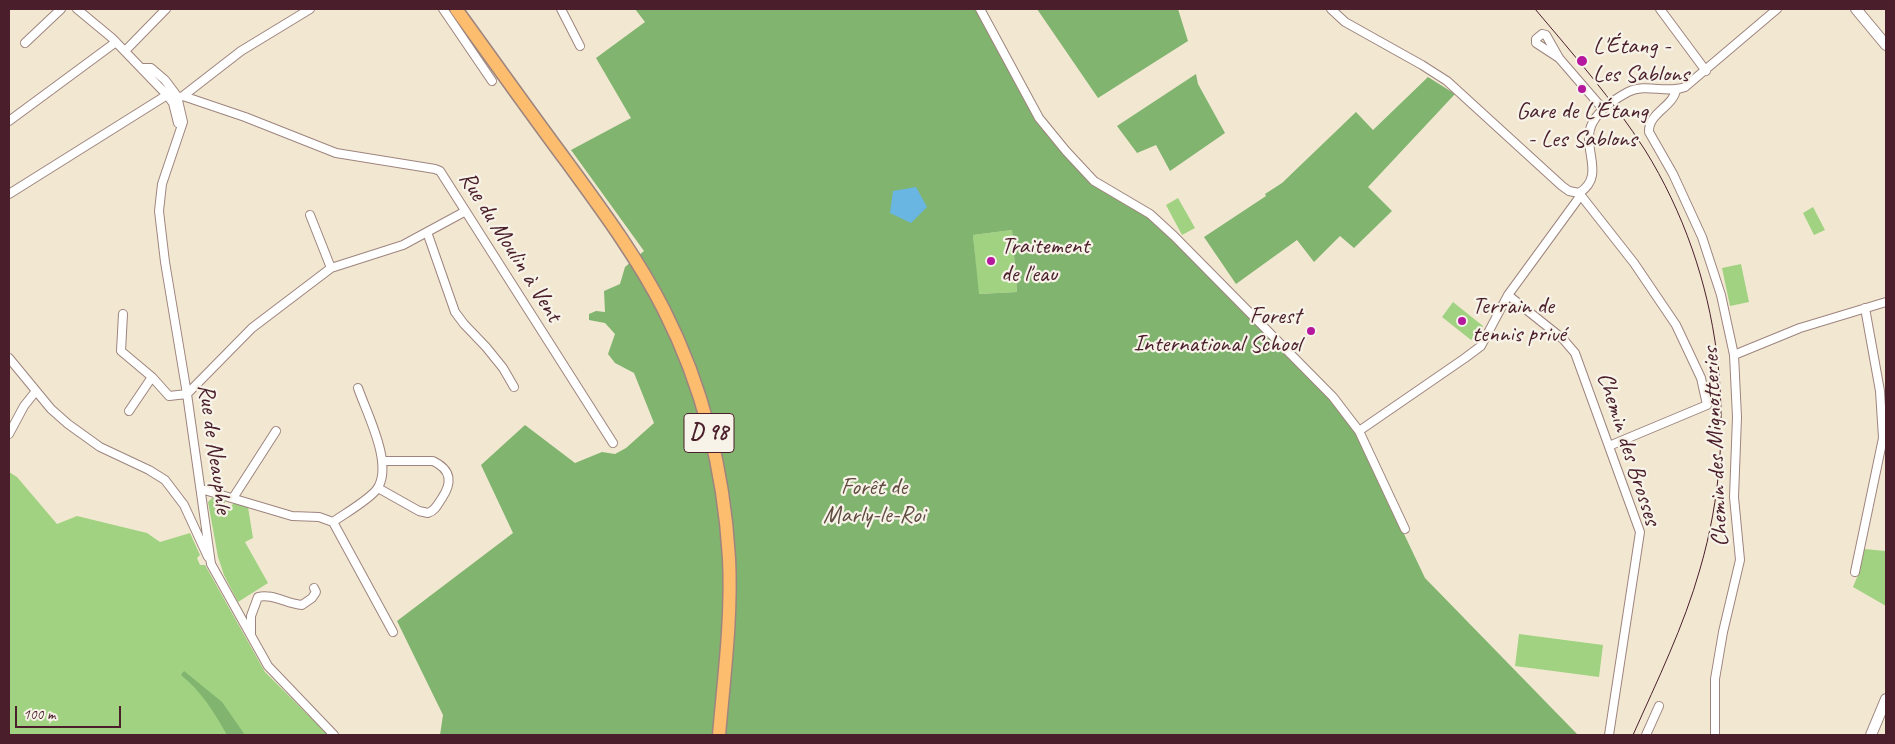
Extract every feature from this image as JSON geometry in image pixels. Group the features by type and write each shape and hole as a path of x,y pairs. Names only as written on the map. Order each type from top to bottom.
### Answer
{"main road":[{"name":"D 98","path":"456,9 632,254 665,312 687,362 710,435 719,478 727,534 729,613 719,735"}],"street":[{"path":"25,43 61,9"},
{"name":"Rue de Neauphle","path":"77,9 116,42 143,71 169,91 179,133"},
{"path":"125,51 166,9"},
{"path":"180,96 241,51 310,9"},
{"path":"442,9 492,81"},
{"path":"561,9 580,46"},
{"path":"980,9 1039,118 1066,151 1094,181 1150,214 1174,236 1333,397 1359,431 1405,529"},
{"path":"1331,9 1345,22 1422,64 1447,81 1562,186 1569,191 1580,194 1634,263 1676,325 1701,378 1707,405 1609,446"},
{"path":"1660,9 1706,71"},
{"path":"1359,431 1480,346 1508,295 1592,179 1590,131 1592,123 1603,109 1629,91 1638,88 1676,90 1685,87 1777,9"},
{"path":"1856,9 1886,45"},
{"path":"9,121 116,42"},
{"path":"1559,58 1603,109"},
{"name":"Chemin des Mignotteries","path":"1676,90 1675,97 1652,120 1649,132 1673,174 1702,237 1721,295 1734,355 1737,417 1734,497 1740,560 1723,632 1715,679 1715,735"},
{"path":"9,194 169,91"},
{"name":"Rue du Moulin à Vent","path":"169,91 245,117 336,153 435,169 444,176 464,212 613,443"},
{"name":"Rue de Neauphle","path":"180,96 183,122 160,190 159,211 211,564 268,666 334,735"},
{"path":"123,314 121,351 152,377 169,396 187,394 252,328 331,268 403,245 464,212"},
{"path":"310,215 331,268"},
{"path":"427,232 455,312 498,361 514,387"},
{"name":"Chemin des Brosses","path":"1508,295 1563,339 1575,352 1640,532 1609,735"},
{"path":"1734,355 1800,328 1886,302"},
{"path":"1855,572 1883,438 1880,391 1865,308"},
{"path":"9,358 51,409 100,447 149,470 165,480 184,505 211,564"},
{"path":"129,411 152,377"},
{"path":"333,522 378,488 383,461 358,388"},
{"path":"9,434 24,406 36,391"},
{"path":"233,498 276,430"},
{"path":"378,488 419,512 428,513 435,508 448,486 447,473 440,464 433,461 383,461"},
{"path":"201,489 292,516 319,517 333,522 393,632"},
{"path":"251,637 251,616 258,597 268,596 302,606 312,598 316,592 314,588"},
{"path":"1871,735 1886,699"},
{"path":"1646,735 1660,706"}],"green space":[{"name":"Forêt de Marly-le-Roi","path":"635,9 975,9 1036,121 1088,179 1149,216 1330,399 1356,433 1425,578 1578,735 440,735 443,715 397,621 513,533 481,465 525,425 575,463 602,452 615,454 626,448 654,423 634,373 615,363 608,354 615,334 605,323 589,320 589,314 596,311 605,312 604,291 620,284 625,267 644,251 571,150 631,118 596,58 645,22","holes":["1012,230 1017,292 979,294 973,235"]},
{"path":"1037,9 1178,9 1188,41 1098,98"},
{"path":"1196,74 1198,84 1225,133 1170,171 1156,145 1137,153 1117,126"},
{"path":"1428,77 1455,94 1368,187 1392,211 1354,248 1340,236 1314,262 1297,240 1236,284 1204,237 1266,196 1265,194 1282,183 1356,112 1373,130"},
{"path":"1178,198 1195,228 1182,235 1166,205"},
{"path":"1813,207 1825,230 1814,235 1803,213"},
{"path":"1012,230 1017,292 978,294 973,235"},
{"path":"1741,264 1749,302 1730,306 1722,268"},
{"name":"Terrain de tennis privé","path":"1453,302 1483,326 1471,340 1442,317"},
{"path":"9,472 17,477 57,524 77,516 147,533 160,542 190,533 200,555 197,558 200,565 205,565 265,672 328,735 9,735"},
{"path":"213,497 225,501 225,504 231,506 234,503 248,507 253,538 245,542 268,583 238,602 224,575 218,557 208,502"},
{"path":"1864,549 1886,551 1886,606 1853,587 1860,570"},
{"path":"1519,634 1603,645 1599,677 1515,666"},
{"path":"184,671 222,702 245,735 227,735 207,703 181,675"}],"water":[{"path":"916,187 927,207 911,223 890,213 893,191"}],"tram line":[{"path":"1535,9 1620,113 1645,150 1671,198 1692,248 1707,300 1717,353 1721,408 1720,462 1713,516 1694,590 1670,653 1633,735"}],"place":[{"name":"L'Étang - Les Sablons","path":"1582,61"},
{"name":"Gare de L'Étang - Les Sablons","path":"1582,89"},
{"name":"Traitement de l'eau","path":"991,261"},
{"name":"Terrain de tennis privé","path":"1462,321"},
{"name":"Forest International School","path":"1311,331"}]}
